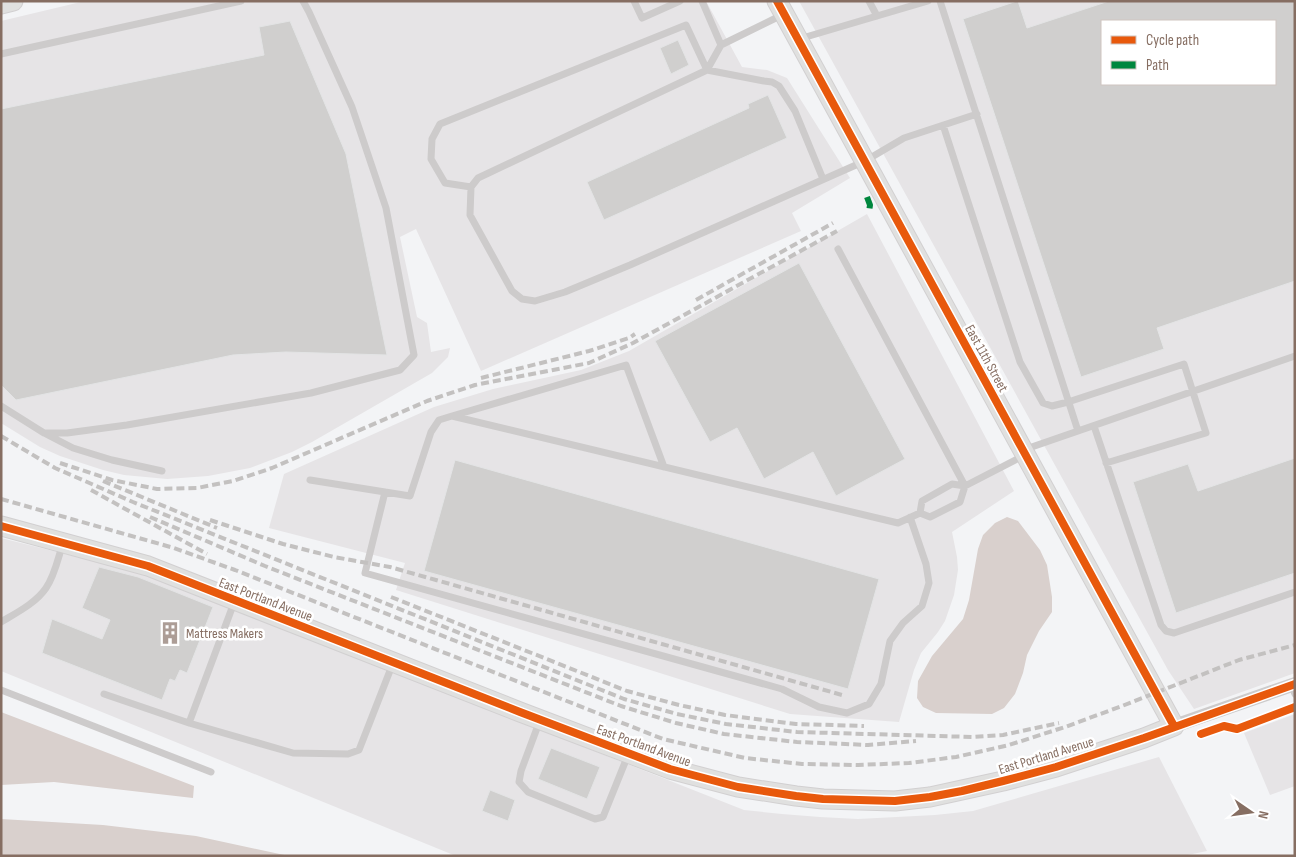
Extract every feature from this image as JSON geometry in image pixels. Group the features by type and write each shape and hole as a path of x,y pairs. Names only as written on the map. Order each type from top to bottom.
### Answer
{"street":[{"path":"1,4 13,1"},
{"name":"East 11th Street","path":"781,7 1174,726"},
{"name":"East Portland Avenue","path":"1,526 148,566 670,769 738,787 796,796 823,799 895,801 930,797 1003,781 1056,766 1294,687"}],"lane":[{"path":"1,54 241,1"},
{"path":"44,432 67,433 127,425 311,393 400,370 414,355 386,208 352,107 303,1"},
{"path":"634,1 642,18 678,2"},
{"path":"702,1 721,44"},
{"path":"869,1 876,16"},
{"path":"798,39 928,1"},
{"path":"940,1 1078,431"},
{"path":"707,70 721,44 781,7"},
{"path":"471,187 445,183 431,159 432,139 440,124 686,25 707,70"},
{"path":"823,179 795,111 779,86 764,80 707,70 478,178 471,187 470,215 512,291 522,299 535,301 565,292 630,265 865,161 904,138 977,114"},
{"path":"943,125 1020,362 1043,403 1052,406 1068,402 1184,364 1206,432 1106,463"},
{"path":"838,249 965,486 960,502 930,517 920,512"},
{"path":"920,512 922,501 937,492 952,484 965,486 1024,452 1078,431 1295,356"},
{"path":"310,480 410,496 431,432 439,420 626,365 664,467"},
{"path":"1,406 73,448 112,460 162,471"},
{"path":"452,416 898,523 920,512"},
{"path":"1094,426 1161,625 1166,631 1174,633 1295,592"},
{"path":"385,492 365,573 782,689 819,707 846,713 869,704 881,684 890,641 903,623 922,606 929,583 926,564 910,517"},
{"path":"1,622 35,599 46,588 54,571 63,542"},
{"path":"189,723 235,600"},
{"path":"104,694 189,723 293,753 348,754 359,750 393,662"},
{"path":"1,690 211,772"},
{"path":"540,720 521,771 519,782 528,792 595,820 603,817 628,754"}],"shaded area":[{"path":"85,1 706,1 742,67 767,70 787,78 850,178 792,213 801,231 481,371 416,229 400,237 417,317 427,323 431,352 450,348 448,357 432,373 312,442 250,468 208,476 167,479 124,475 60,456 40,447 1,423 1,21"},
{"path":"799,1 1295,1 1295,673 1194,709 1168,670"},
{"path":"867,214 1014,491 952,532 958,570 954,595 945,621 921,653 914,670 899,722 790,714 396,590 405,563 269,528 284,474 434,407 493,389 581,370 629,351"},
{"path":"1007,517 1018,521 1040,550 1047,565 1052,597 1052,612 1039,631 1027,655 1015,694 1004,708 992,714 936,713 923,707 917,698 918,681 932,656 963,619 969,600 978,549 983,535 995,523"},
{"path":"1,538 129,570 173,585 744,810 858,819 973,811 1159,757 1207,851 1183,856 456,856 1,671"},
{"path":"1,712 194,786 193,798 54,782 1,785"},
{"path":"1295,714 1295,786 1270,795 1244,733"},
{"path":"1,819 103,825 196,836 289,856 1,856"}],"building":[{"path":"1017,1 1027,28 1109,1 1295,1 1295,281 1157,328 1164,349 1081,377 963,19"},
{"path":"290,21 346,154 387,355 286,352 233,355 16,400 1,385 1,109 264,55 259,27"},
{"path":"678,40 689,65 671,74 660,48"},
{"path":"768,95 787,138 604,220 587,182 749,108 748,104"},
{"path":"799,263 905,459 836,496 813,452 764,479 737,428 710,442 655,341"},
{"path":"1295,458 1295,573 1176,613 1133,482 1188,464 1198,491"},
{"path":"455,460 879,579 848,689 424,571"},
{"name":"Mattress Makers","path":"99,567 138,577 213,607 187,673 180,670 175,681 170,679 162,700 42,653 52,619 102,639 110,620 82,608"},
{"path":"551,748 600,767 587,799 538,779"},
{"path":"490,790 515,800 508,821 482,811"}],"railway":[{"path":"696,300 833,223"},
{"path":"60,463 112,480 157,489 197,488 233,481 272,468 427,401 475,385 589,363 633,343 837,231"},
{"path":"481,378 589,351 629,338 635,334"},
{"path":"1,436 55,468 133,502 624,699 677,714 726,724 797,732 973,737 1003,735 1059,723"},
{"path":"103,481 217,528"},
{"path":"91,490 207,554"},
{"path":"1,499 174,548 235,570 663,739 745,758 802,764 858,765 909,763 956,757 1009,745 1065,727 1239,660 1295,645"},
{"path":"150,517 265,566 621,706 676,723 724,734 797,742 868,745 916,741"},
{"path":"210,520 283,544 334,557 390,567 842,695"},
{"path":"391,597 627,691 725,715 796,724 864,726"}],"marked path":[{"path":"867,197 870,205 869,212"}],"cycle path":[{"path":"777,1 1174,726"},
{"path":"1,526 148,566 670,769 738,787 796,796 823,799 895,801 962,791 1056,767 1295,684"},
{"path":"1201,734 1224,726 1237,729 1295,707"}],"place":[{"name":"Mattress Makers","path":"170,633"}]}
